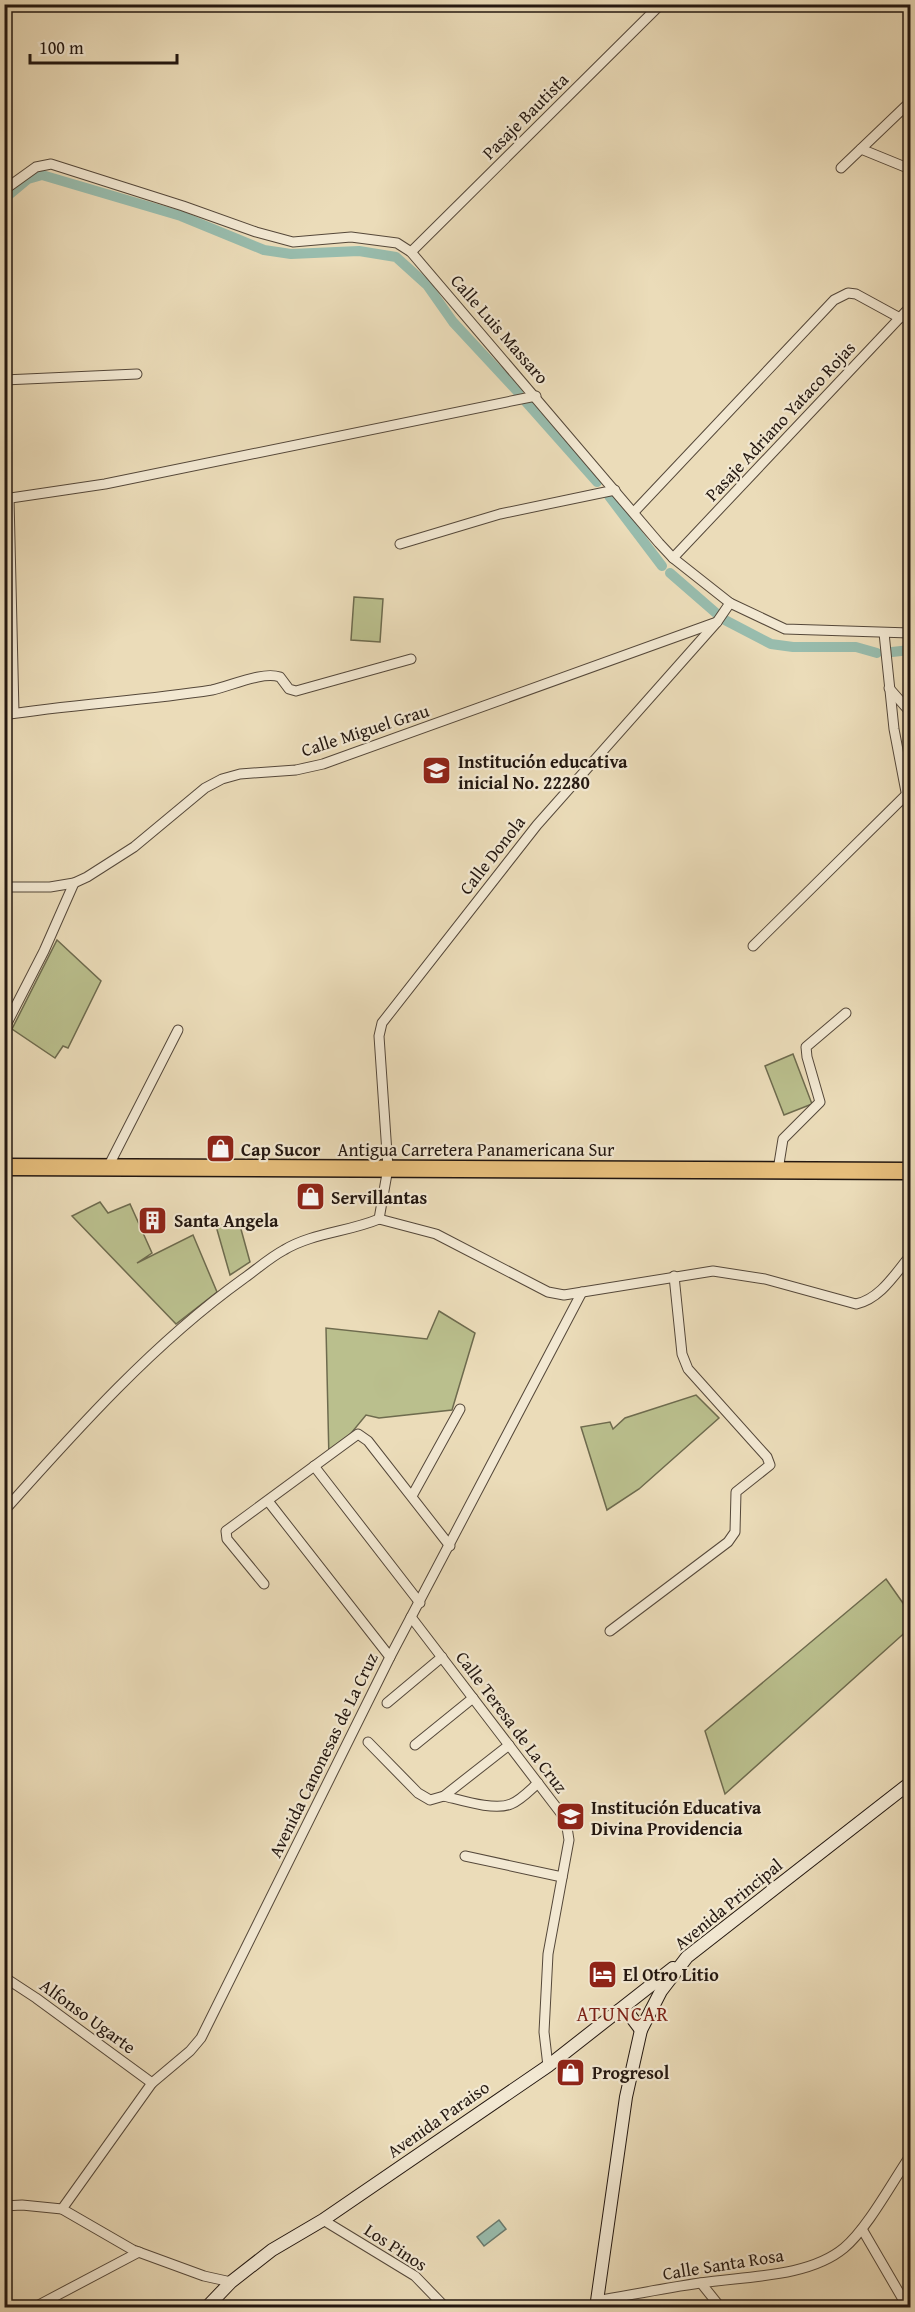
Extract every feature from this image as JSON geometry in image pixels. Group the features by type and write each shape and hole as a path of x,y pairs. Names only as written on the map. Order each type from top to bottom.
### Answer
{"highway":[{"name":"Antigua Carretera Panamericana Sur","path":"4,1167 910,1171"}],"main road":[{"name":"Avenida Principal","path":"596,2304 626,2097 641,2030 661,1991 687,1957 910,1783"},
{"name":"Avenida Paraiso","path":"206,2307 231,2282 272,2250 322,2220 548,2066 687,1957"},
{"path":"618,2011 629,2014 641,2030"}],"street":[{"name":"Pasaje Bautista","path":"411,252 661,4"},
{"path":"840,168 910,102"},
{"path":"861,149 910,169"},
{"name":"Calle Luis Massaro","path":"4,190 36,167 51,164 256,232 293,242 351,237 397,243 411,252 674,558 730,603 785,629 910,633"},
{"path":"634,512 834,300 848,293 856,294 900,318"},
{"name":"Pasaje Adriano Yataco Rojas","path":"674,558 910,307"},
{"path":"4,380 137,374"},
{"path":"411,659 296,691 289,689 280,678 266,676 179,695 9,714 7,499 105,484 536,396"},
{"path":"400,544 500,514 615,489"},
{"name":"Calle Donola","path":"379,1219 388,1168 379,1036 382,1023 537,825 717,622 730,603"},
{"name":"Calle Miguel Grau","path":"4,887 50,887 74,883 134,847 205,788 222,779 240,774 296,770 324,764 717,622"},
{"path":"884,633 894,729 910,813"},
{"path":"889,688 902,700 910,712"},
{"path":"902,700 910,694"},
{"path":"753,946 906,795"},
{"path":"4,1029 44,951 74,883"},
{"path":"778,1170 783,1139 820,1102 806,1047 846,1013"},
{"path":"108,1167 178,1030"},
{"path":"4,1511 128,1380 179,1329 220,1295 284,1250 379,1219 436,1234 548,1292 564,1295 713,1271 765,1279 856,1304 878,1293 910,1256"},
{"path":"610,1631 733,1537 736,1526 736,1492 770,1465 767,1457 688,1370 682,1354 674,1276"},
{"name":"Avenida Canonesas de La Cruz","path":"62,2209 152,2082 190,2051 201,2038 390,1657 582,1292"},
{"path":"412,1496 460,1408"},
{"path":"264,1584 228,1541 225,1534 354,1436 362,1435 450,1546"},
{"path":"314,1467 420,1603"},
{"path":"268,1501 390,1657"},
{"name":"Calle Teresa de La Cruz","path":"411,1617 566,1821 569,1831 548,1954 544,2032 548,2066"},
{"path":"387,1703 442,1657"},
{"path":"415,1745 473,1698"},
{"path":"368,1742 425,1798 430,1800 444,1796 508,1745"},
{"path":"444,1796 469,1802 506,1805 513,1803 538,1783"},
{"path":"465,1856 562,1877"},
{"name":"Alfonso Ugarte","path":"4,1977 152,2082"},
{"name":"Calle Santa Rosa","path":"596,2304 701,2283 784,2273 830,2258 845,2247 862,2229 910,2156"},
{"path":"4,2206 31,2205 62,2209 139,2252 204,2276 231,2282"},
{"name":"Los Pinos","path":"322,2220 415,2276 446,2307"},
{"path":"862,2229 908,2307"},
{"path":"33,2307 139,2252"},
{"path":"701,2283 721,2307"}],"green space":[{"path":"354,597 383,599 380,642 351,640"},
{"path":"57,940 101,981 68,1048 63,1046 55,1058 12,1029"},
{"path":"793,1054 812,1104 784,1115 765,1066"},
{"path":"100,1202 108,1213 130,1204 152,1253 137,1263 193,1235 217,1292 176,1324 72,1216"},
{"path":"239,1222 250,1262 230,1275 216,1226"},
{"path":"439,1311 475,1333 452,1410 379,1418 366,1415 329,1460 326,1328 427,1339"},
{"path":"696,1395 719,1418 639,1489 607,1510 581,1427 610,1422 613,1429 625,1418"},
{"path":"886,1579 910,1613 910,1628 725,1794 705,1731"}],"shaded area":[{"path":"499,2220 506,2229 484,2246 477,2237"}],"waterway":[{"path":"4,199 28,179 42,175 181,216 264,250 291,254 359,251 396,257 427,285 453,322 518,392"},
{"path":"526,402 597,482"},
{"path":"609,496 662,566"},
{"path":"670,573 716,613"},
{"path":"723,619 771,644 793,647 856,647 877,653"},
{"path":"892,652 910,650"}],"place":[{"name":"Institución educativa inicial No. 22280","path":"437,771"},
{"name":"Cap Sucor","path":"220,1149"},
{"name":"Servillantas","path":"310,1197"},
{"name":"Santa Angela","path":"153,1220"},
{"name":"Institución Educativa Divina Providencia","path":"570,1817"},
{"name":"El Otro Litio","path":"602,1974"},
{"name":"Progresol","path":"571,2072"}],"district":[{"name":"ATUNCAR","path":"623,2013"}]}
